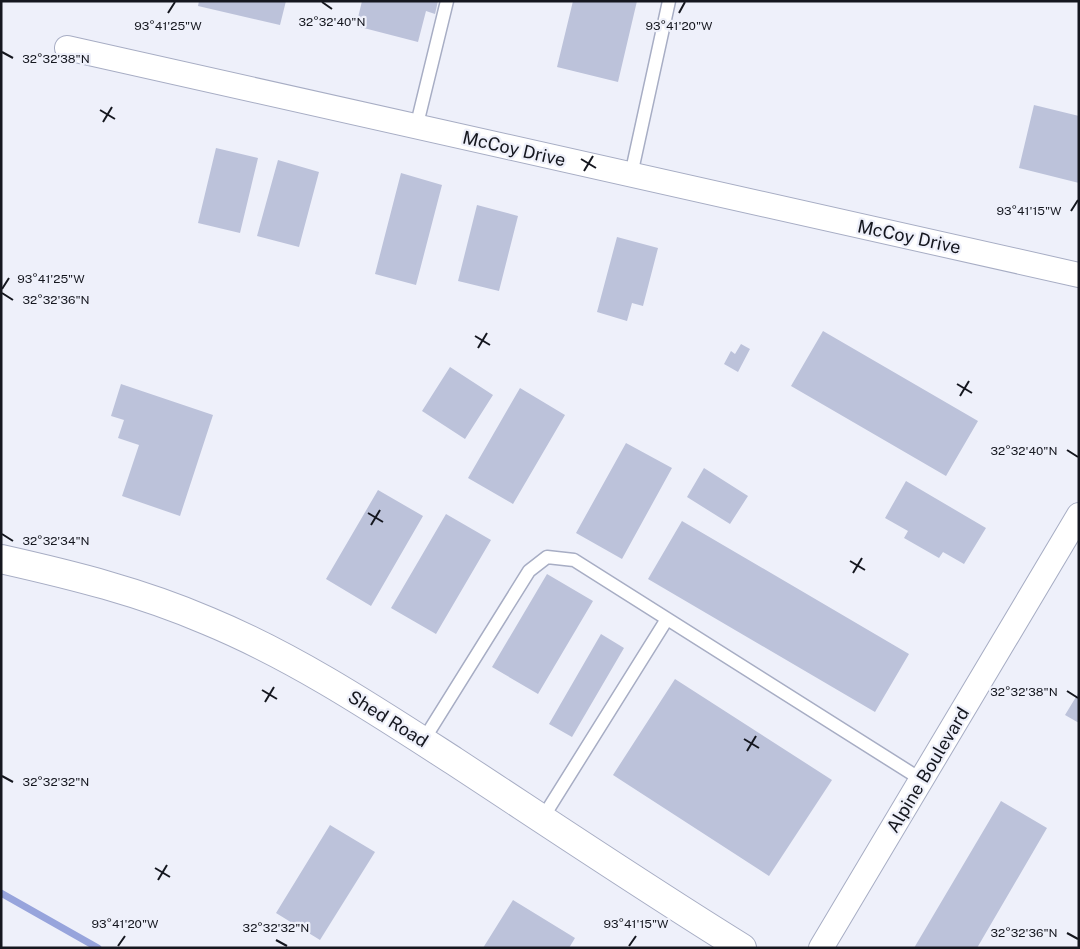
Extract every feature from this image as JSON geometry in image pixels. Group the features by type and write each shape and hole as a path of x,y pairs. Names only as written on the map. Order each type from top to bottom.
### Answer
{"street":[{"name":"McCoy Drive","path":"67,48 416,128 1079,275"},
{"name":"Alpine Boulevard","path":"822,948 1079,515"},
{"name":"Shed Road","path":"1,559 59,572 143,596 208,621 285,657 352,696 423,741 742,948"}],"lane":[{"path":"416,128 447,1"},
{"path":"631,175 669,1"},
{"path":"423,741 529,571 547,558 574,560 922,780"},
{"path":"542,818 667,619"}],"building":[{"path":"199,1 286,1 280,25 198,6"},
{"path":"362,1 438,1 435,14 426,11 418,42 356,26"},
{"path":"573,1 637,1 618,82 557,67"},
{"path":"1034,105 1079,116 1079,183 1019,168"},
{"path":"216,148 258,158 240,233 198,223"},
{"path":"278,160 319,172 299,247 257,236"},
{"path":"401,173 442,185 416,285 375,274"},
{"path":"477,205 518,216 499,291 458,281"},
{"path":"617,237 658,248 643,306 632,303 627,321 597,312"},
{"path":"823,331 978,421 946,476 791,386"},
{"path":"741,344 750,349 738,372 724,364 731,351 735,354"},
{"path":"450,367 493,395 465,439 422,411"},
{"path":"121,384 213,415 180,516 122,496 139,445 118,438 124,420 111,416"},
{"path":"520,388 565,415 513,504 468,478"},
{"path":"626,443 672,468 622,559 576,533"},
{"path":"704,468 748,496 730,524 687,497"},
{"path":"906,481 986,528 964,564 943,552 939,558 904,538 908,531 885,518"},
{"path":"378,490 423,516 371,606 326,579"},
{"path":"446,514 491,540 436,634 391,608"},
{"path":"682,521 909,654 875,712 648,579"},
{"path":"547,574 593,601 538,694 492,667"},
{"path":"601,634 624,648 572,737 549,724"},
{"path":"675,679 832,780 769,876 613,775"},
{"path":"1079,692 1079,723 1065,715"},
{"path":"1001,801 1047,828 977,948 914,948"},
{"path":"330,825 375,852 320,940 276,913"},
{"path":"513,900 575,938 569,948 483,948"}],"waterway":[{"path":"1,893 98,948"}]}
